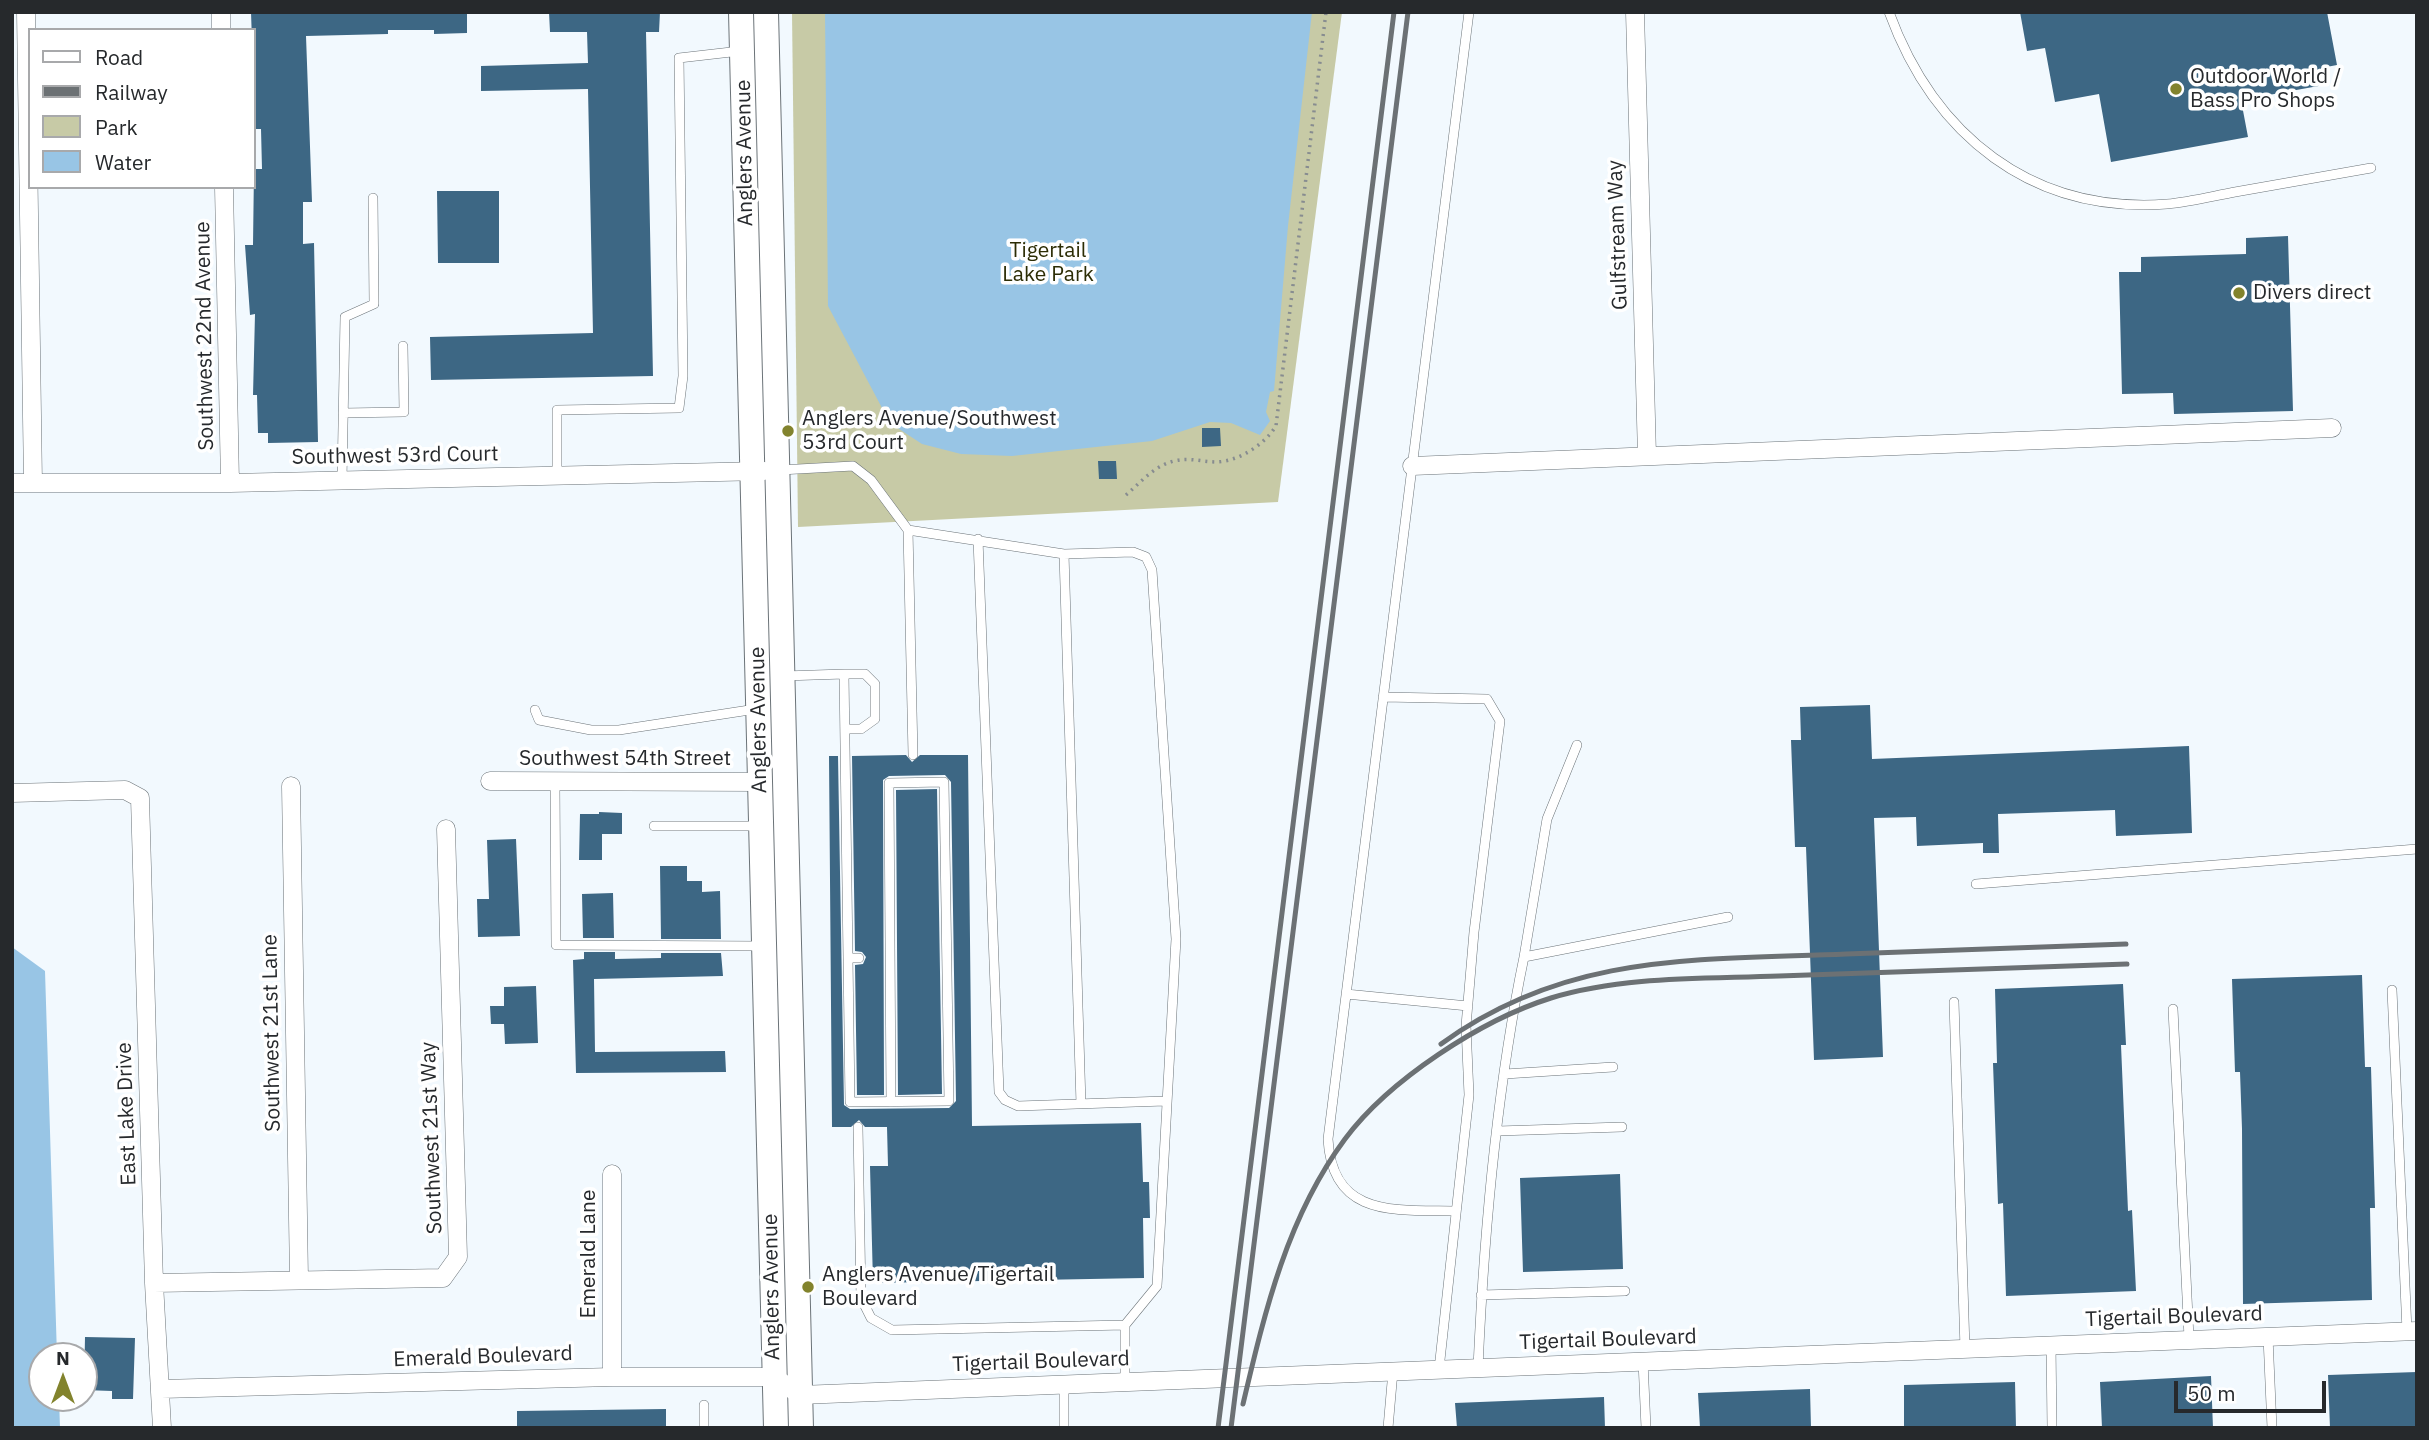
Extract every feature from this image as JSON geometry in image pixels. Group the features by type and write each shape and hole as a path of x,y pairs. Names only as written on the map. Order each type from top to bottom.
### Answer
{"street":[{"path":"26,12 28,147"},
{"name":"Anglers Avenue","path":"741,12 776,1428"},
{"name":"Anglers Avenue","path":"766,12 801,1428"},
{"name":"Gulfstream Way","path":"1635,12 1647,456"},
{"path":"29,189 33,483"},
{"name":"Southwest 22nd Avenue","path":"225,189 230,483"},
{"path":"1412,466 2332,428"},
{"name":"Southwest 53rd Court","path":"12,483 230,483 778,470"},
{"name":"Southwest 54th Street","path":"490,781 760,782"},
{"name":"Southwest 21st Lane","path":"291,786 299,1279"},
{"name":"East Lake Drive","path":"12,793 125,790 140,799 154,1283 162,1428"},
{"name":"Southwest 21st Way","path":"154,1283 443,1278 458,1257 446,829"},
{"name":"Emerald Lane","path":"612,1174 612,1377"},
{"name":"Tigertail Boulevard","path":"800,1395 2412,1331"},
{"name":"Emerald Boulevard","path":"161,1389 612,1377 775,1377"},
{"path":"775,1377 800,1395"}],"lane":[{"path":"1454,1211 1371,1205 1346,1192 1329,1161 1328,1139 1469,12"},
{"path":"1889,12 1915,75 1958,129 1983,151 2012,170 2060,191 2102,201 2168,204 2371,168"},
{"path":"557,475 557,410 679,408 683,376 679,58 742,51"},
{"path":"342,481 345,317 374,304 373,198"},
{"path":"343,413 404,412 403,346"},
{"path":"778,470 853,466 871,480 908,530 913,755"},
{"path":"908,530 1064,554 1133,552 1146,557 1152,570 1175,939 1157,1286 1125,1325 1125,1381"},
{"path":"978,539 999,1092 1005,1100 1018,1106 1165,1101"},
{"path":"1064,554 1081,1104"},
{"path":"844,674 850,1102 891,1102 949,1101 944,782 889,783 891,1102"},
{"path":"782,676 865,674 875,684 875,719 860,729 845,729"},
{"path":"1383,697 1487,699 1500,721 1468,1006 1469,1094 1454,1211 1439,1369"},
{"path":"535,710 539,720 591,730 619,730 758,709"},
{"path":"1478,1368 1483,1238 1505,1074 1547,819 1577,745"},
{"path":"555,783 556,946 764,946"},
{"path":"654,826 762,826"},
{"path":"1976,884 2417,849"},
{"path":"1524,957 1728,917"},
{"path":"848,958 859,958"},
{"path":"2392,990 2412,1331"},
{"path":"1346,994 1468,1006"},
{"path":"1954,1002 1965,1349"},
{"path":"2173,1009 2189,1339"},
{"path":"1505,1074 1613,1067"},
{"path":"858,1127 860,1298 871,1318 892,1330 1125,1325"},
{"path":"1498,1131 1622,1127"},
{"path":"1481,1295 1625,1291"},
{"path":"2268,1337 2272,1428"},
{"path":"2051,1344 2052,1428"},
{"path":"1643,1362 1646,1428"},
{"path":"1388,1428 1393,1371"},
{"path":"1064,1383 1064,1428"},
{"path":"704,1405 704,1428"}],"path":[{"path":"1126,495 1149,474 1167,463 1186,459 1220,462 1241,456 1265,440 1276,426 1326,12"}],"green space":[{"name":"Tigertail Lake Park","path":"792,12 1342,12 1278,502 798,527"}],"water":[{"name":"Tigertail Lake Park","path":"825,12 1312,12 1288,226 1274,391 1270,392 1266,412 1270,421 1260,435 1231,423 1210,422 1152,441 1012,456 961,454 922,444 890,423 828,306"},
{"path":"12,947 45,971 57,1342 28,1342 28,1412 59,1412 60,1428 12,1428"}],"building":[{"path":"251,12 467,12 467,33 434,34 434,30 388,30 388,34 306,36 312,202 303,202 303,244 314,243 318,442 268,443 268,433 258,433 257,395 253,395 255,314 250,315 245,245 253,245 256,169 262,169 261,129 256,129 256,28 252,28"},
{"path":"549,12 660,12 659,32 646,32 653,376 431,380 430,337 593,333 588,89 481,91 481,66 588,63 587,32 550,32"},
{"name":"Outdoor World / Bass Pro Shops","path":"2020,12 2327,12 2337,65 2321,68 2324,85 2241,100 2248,137 2111,162 2099,94 2055,102 2045,48 2027,51"},
{"path":"437,191 499,191 499,263 438,263"},
{"path":"2288,236 2293,411 2174,414 2173,393 2122,394 2119,272 2141,272 2141,257 2246,254 2246,238"},
{"path":"1202,428 1220,428 1221,446 1202,447"},
{"path":"1098,461 1116,461 1117,479 1099,479"},
{"path":"1870,705 1872,759 2189,746 2192,833 2116,836 2115,810 1998,814 1999,853 1983,853 1983,843 1917,846 1916,817 1874,818 1883,1057 1814,1060 1806,847 1795,847 1791,740 1801,740 1800,707"},
{"path":"906,755 912,762 920,755 968,755 972,1126 1141,1123 1143,1182 1149,1182 1150,1218 1143,1218 1144,1278 873,1283 870,1166 888,1166 887,1127 865,1127 859,1120 851,1127 832,1127 829,756 838,756 844,1105 850,1109 949,1108 956,1101 951,782 945,775 889,776 883,780 884,1095 857,1095 855,965 863,964 866,957 862,952 855,951 852,756"},
{"path":"937,789 942,1094 898,1095 896,790"},
{"path":"622,813 622,834 602,834 602,860 579,860 580,814"},
{"path":"516,839 520,936 478,937 477,899 489,899 487,840"},
{"path":"660,866 687,866 687,881 702,881 702,892 720,891 721,939 661,939"},
{"path":"613,893 614,938 583,938 582,894"},
{"path":"584,952 615,952 615,959 661,958 661,953 721,953 723,976 594,979 595,1052 725,1051 726,1072 576,1073 573,960 584,959"},
{"path":"2362,975 2365,1067 2371,1067 2375,1208 2370,1208 2372,1300 2243,1304 2242,1129 2240,1072 2235,1072 2232,979"},
{"path":"2123,984 2126,1045 2121,1045 2128,1211 2132,1210 2136,1291 2006,1296 2003,1203 1998,1204 1993,1063 1997,1063 1995,989"},
{"path":"536,986 538,1043 505,1044 504,1024 491,1024 490,1006 504,1006 504,987"},
{"path":"1620,1174 1623,1269 1523,1272 1520,1178"},
{"path":"85,1337 135,1338 133,1399 112,1399 112,1391 98,1390 98,1342 85,1342"},
{"path":"2417,1372 2417,1428 2330,1428 2328,1375"},
{"path":"2211,1376 2213,1428 2102,1428 2100,1382"},
{"path":"2015,1382 2016,1428 1904,1428 1904,1385"},
{"path":"1810,1389 1811,1428 1700,1428 1698,1393"},
{"path":"1604,1397 1605,1428 1457,1428 1455,1403"},
{"path":"666,1409 666,1428 517,1428 517,1411"}],"railway":[{"path":"1218,1428 1394,12"},
{"path":"1231,1428 1408,12"},
{"path":"1441,1044 1489,1014 1537,992 1585,977 1635,967 1738,958 2126,944"},
{"path":"1243,1404 1280,1266 1308,1200 1325,1169 1345,1139 1386,1095 1438,1055 1495,1021 1551,998 1635,982 2127,964"}],"place":[{"name":"Outdoor World / Bass Pro Shops","path":"2176,89"},
{"name":"Divers direct","path":"2239,293"},
{"name":"Anglers Avenue/Southwest 53rd Court","path":"788,431"},
{"name":"Anglers Avenue/Tigertail Boulevard","path":"808,1287"}]}
